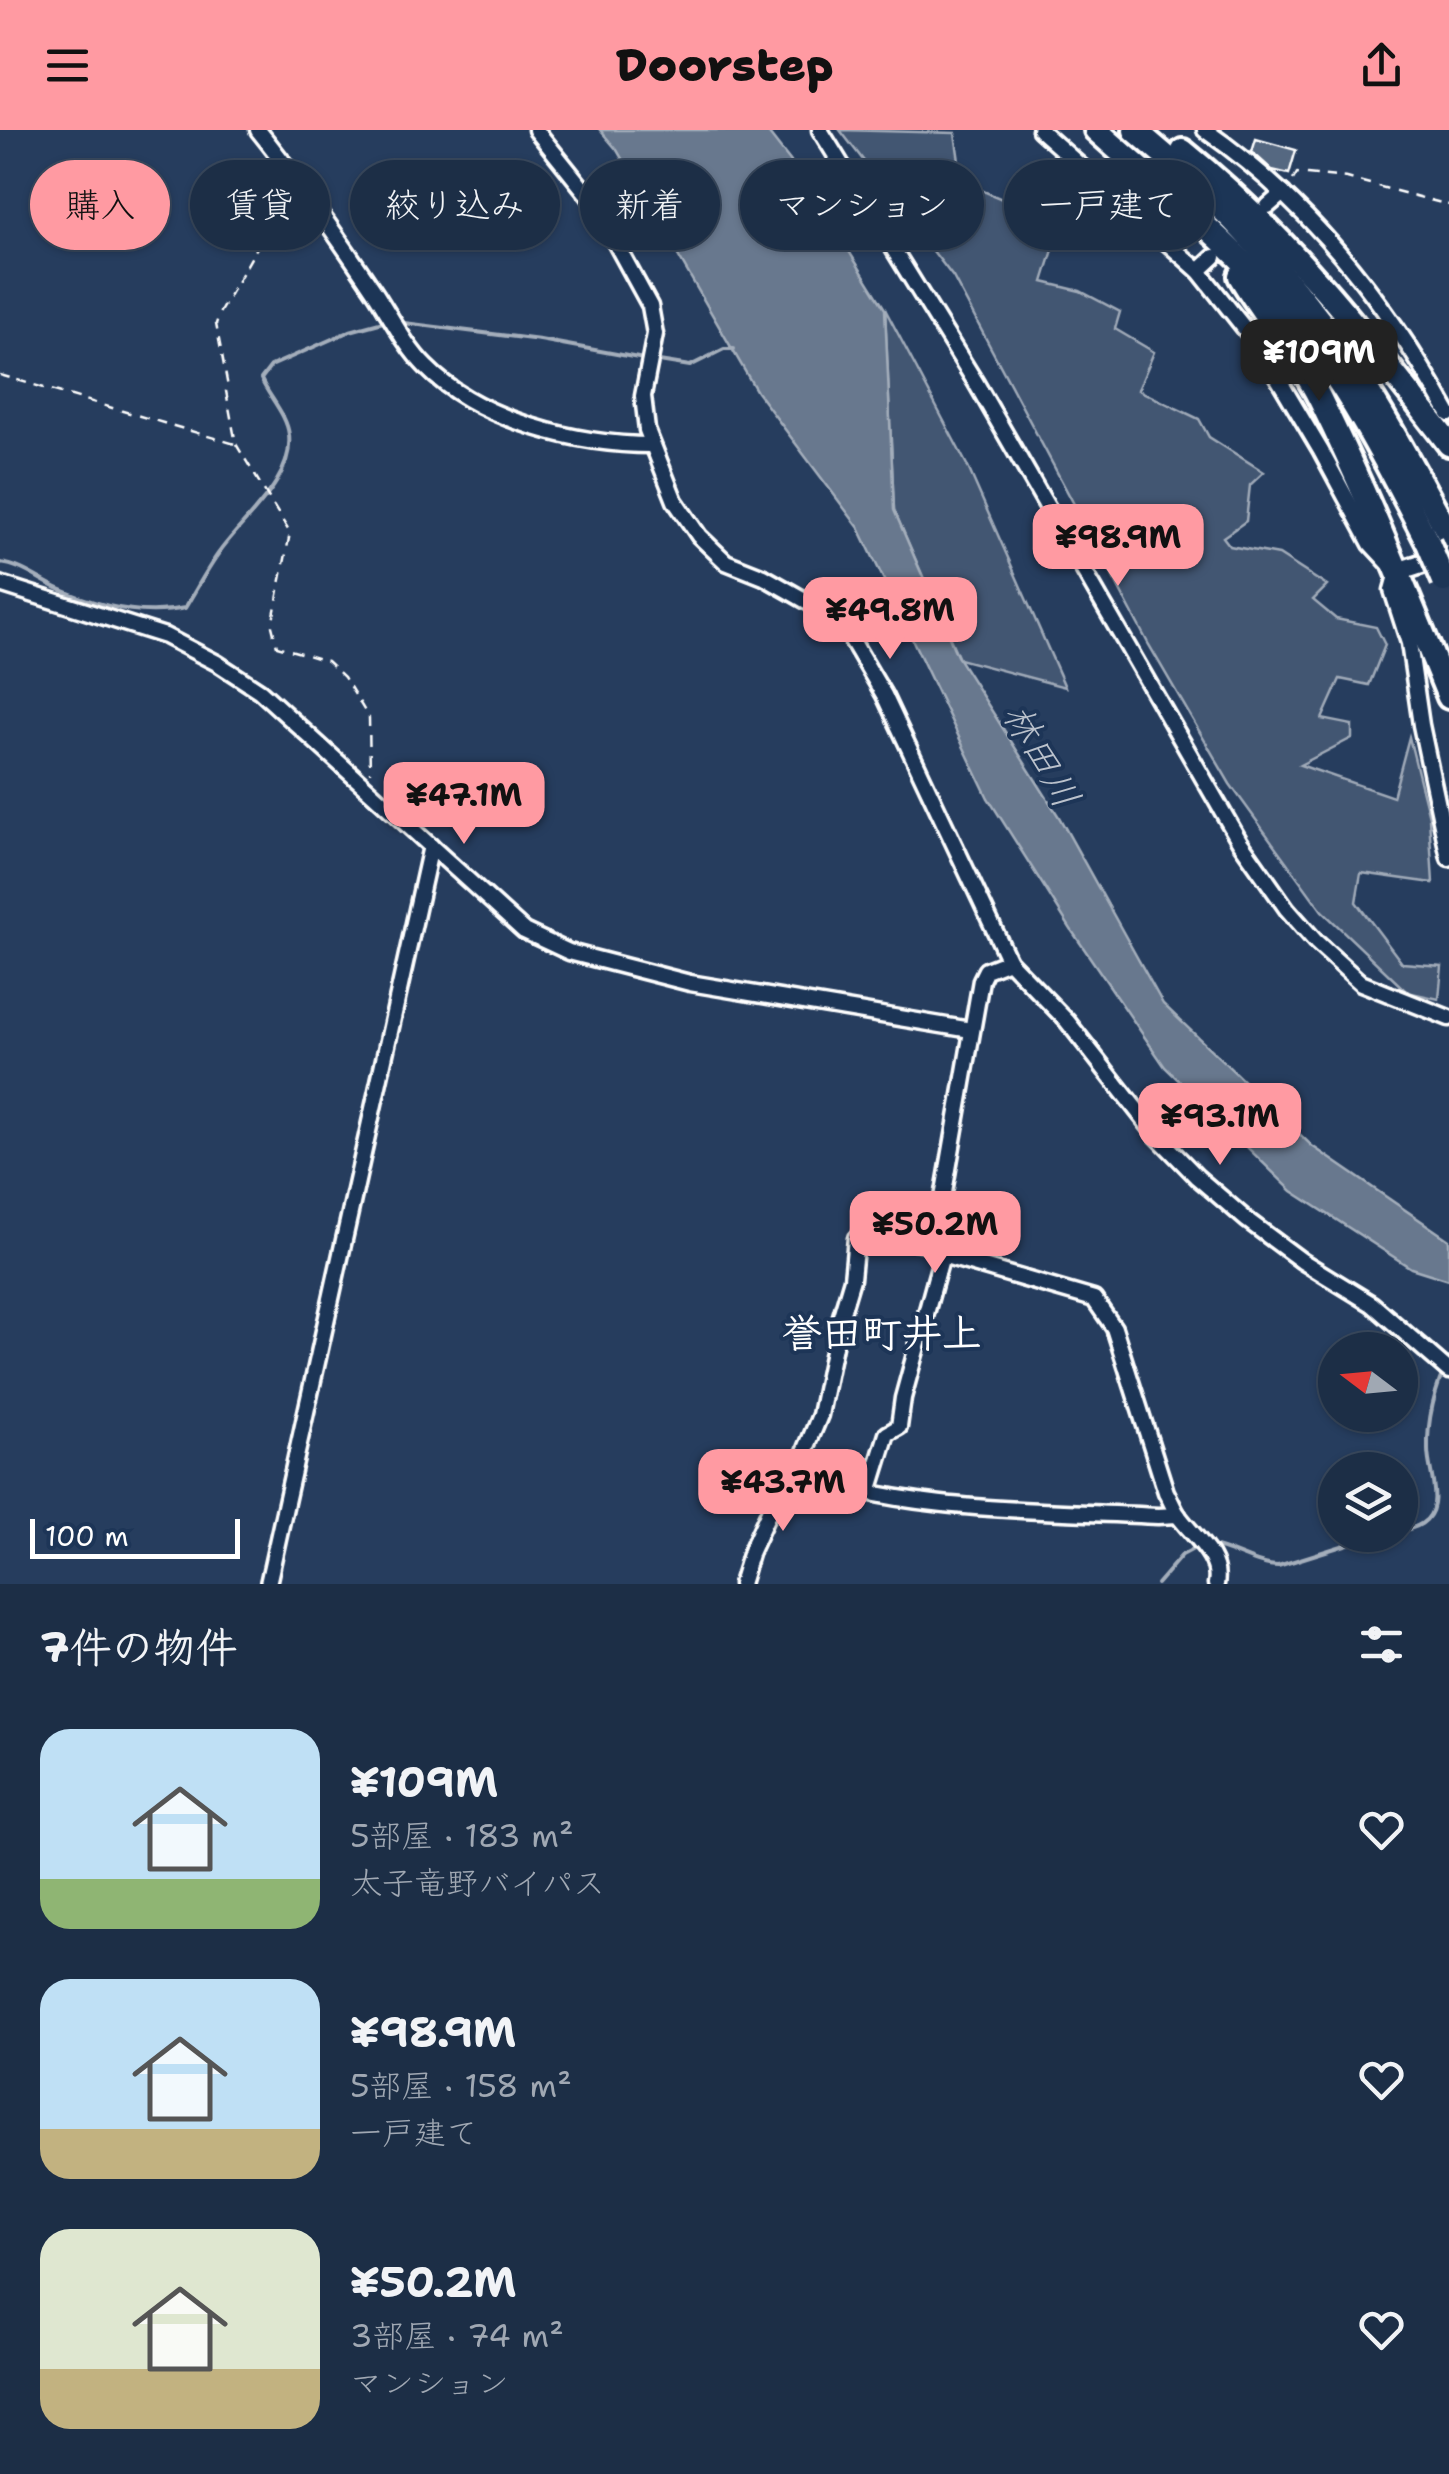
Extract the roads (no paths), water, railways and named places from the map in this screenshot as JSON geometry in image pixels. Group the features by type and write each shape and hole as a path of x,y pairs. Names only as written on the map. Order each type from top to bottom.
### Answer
{"highway":[{"path":"1096,130 1217,250 1284,306 1346,388 1442,544"},
{"path":"1134,130 1180,166 1275,264 1368,391 1442,544 1446,589"},
{"path":"1151,130 1186,153 1282,239 1449,444"},
{"path":"1217,250 1290,347 1319,397 1449,697"}],"street":[{"path":"258,130 297,178 425,366 436,375 501,414 554,432 608,445 652,445"},
{"path":"536,130 592,200 650,306 655,334 643,396 652,445 675,501 699,536 726,562 764,577 840,620 884,695 1010,961 1067,1022 1157,1136 1197,1177 1302,1261 1372,1304 1443,1368"},
{"path":"820,130 976,383 1240,842 1287,909 1361,983 1449,1018"},
{"path":"1040,130 1199,270 1260,348 1371,544 1397,572"},
{"path":"1205,130 1283,193 1354,268 1411,348 1449,414"},
{"path":"1268,206 1283,193"},
{"path":"1199,270 1217,250"},
{"path":"1442,544 1397,572 1392,590 1409,643 1421,725 1449,858"},
{"path":"0,584 165,636 217,662 260,691 524,932 569,952 690,983 971,1030"},
{"path":"268,1584 431,846"},
{"path":"869,1492 888,1434 899,1426 938,1250 971,1030 986,970 1010,961"},
{"path":"741,1584 772,1505 797,1470 820,1415 852,1279 856,1238 862,1234 938,1250 1094,1300 1114,1328 1166,1492 1178,1515 1208,1553 1218,1576 1216,1584"},
{"path":"797,1470 869,1492 979,1507 1178,1515"}],"waterway":[{"path":"0,563 104,605 152,611 185,608 218,554 264,499 283,469 288,428 261,379 271,366 350,331 387,321"},
{"path":"396,322 540,340 644,359"},
{"path":"653,360 690,366 724,349 734,349"},
{"path":"1418,1526 1430,1516 1435,1497 1428,1457 1429,1426 1436,1391 1449,1358"},
{"path":"1211,1546 1278,1566 1323,1552"},
{"path":"1157,1584 1182,1555 1197,1547"}],"district":[{"name":"誉田町井上","path":"882,1333"}],"water label":[{"name":"林田川","path":"1042,755"}]}
